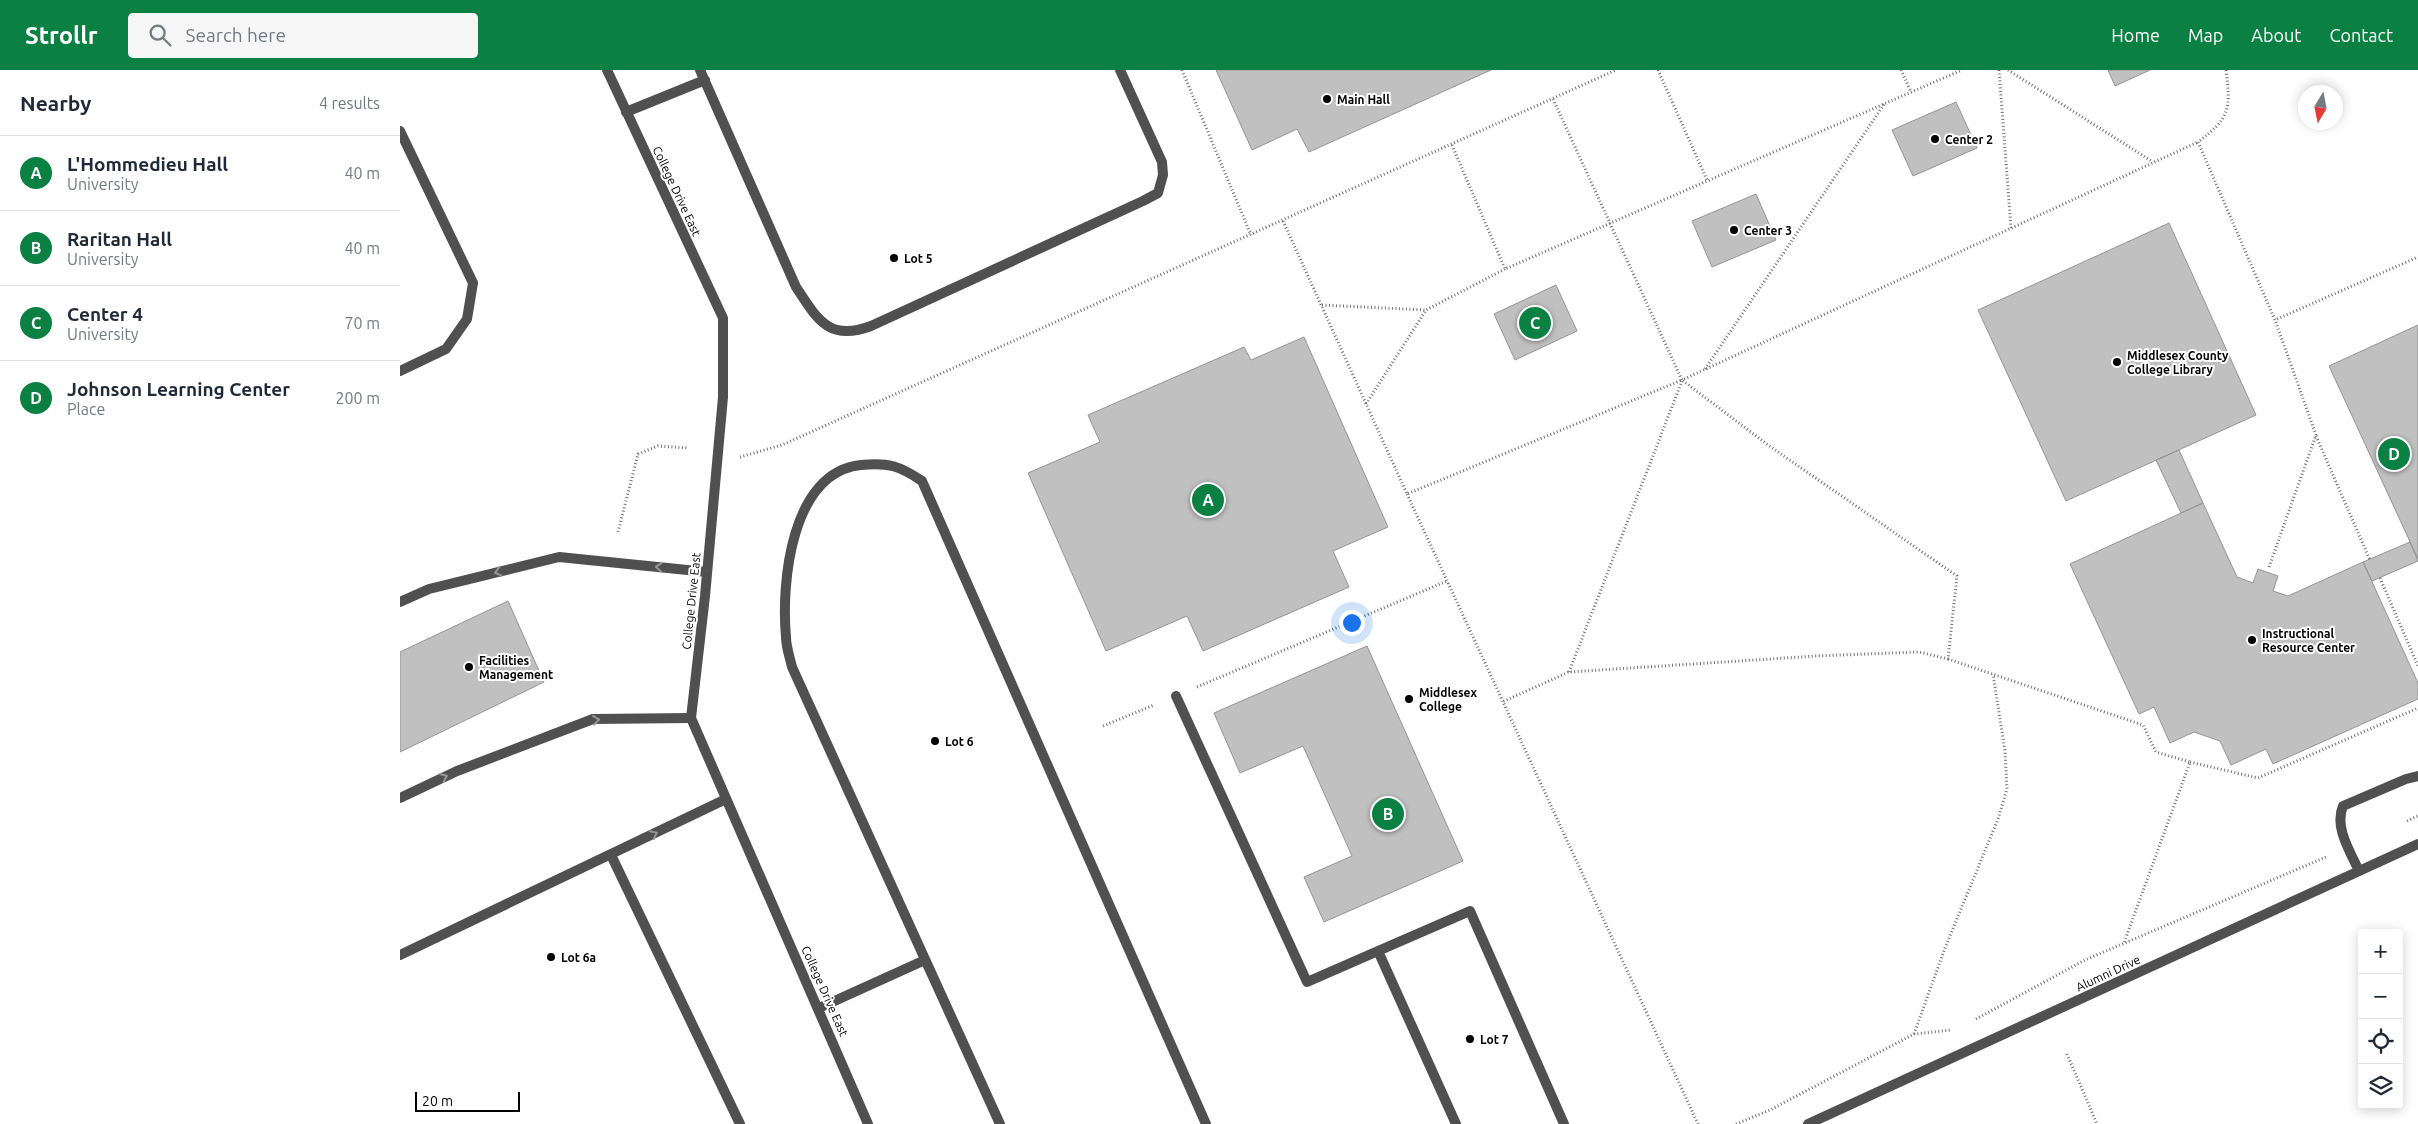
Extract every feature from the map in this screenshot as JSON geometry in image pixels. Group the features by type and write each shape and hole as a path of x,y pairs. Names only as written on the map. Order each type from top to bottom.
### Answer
{"street":[{"name":"College Drive East","path":"606,70 723,318 723,397 691,718 868,1124"},
{"path":"626,112 703,75 796,287 813,314 832,329 843,333 871,326 1158,193 1162,175 1162,162 1120,70"},
{"path":"400,131 473,283 467,319 446,349 400,371"},
{"path":"1000,1124 792,667 786,638 786,577 793,536 808,501 829,477 852,466 881,463 904,469 922,481 1206,1124"},
{"path":"400,602 429,589 559,557 707,572"},
{"path":"1176,696 1307,982 1470,911 1564,1124"},
{"path":"400,798 457,771 593,719 691,718"},
{"path":"2359,871 2348,847 2339,816 2343,806 2406,779 2418,776"},
{"path":"400,955 726,799"},
{"name":"Alumni Drive","path":"1808,1124 2418,844"},
{"path":"611,855 740,1124"},
{"path":"1378,951 1456,1124"},
{"path":"819,1008 925,960"}],"path":[{"path":"1182,70 1252,235"},
{"path":"739,457 782,445 1616,70"},
{"path":"1658,70 1708,180"},
{"path":"1901,70 1911,92"},
{"path":"1366,404 1426,310 1505,269 1962,70"},
{"path":"1999,70 2012,228"},
{"path":"2008,70 2153,163"},
{"path":"1407,494 1682,380 2198,142 2219,126 2230,99 2226,70"},
{"path":"1553,99 1682,380 1768,446 1957,576 1948,659"},
{"path":"1704,370 1885,102"},
{"path":"2198,142 2275,320 2316,435 2370,560"},
{"path":"1452,145 1505,269"},
{"path":"1283,221 1502,702 1698,1124"},
{"path":"2275,320 2418,257"},
{"path":"1321,305 1426,310"},
{"path":"1569,672 1682,380"},
{"path":"2269,567 2316,435"},
{"path":"618,532 638,454 658,446 688,448"},
{"path":"2380,578 2418,666"},
{"path":"1103,726 1447,581"},
{"path":"1502,702 1569,672 1816,656 1919,652 1948,659 2143,725 2156,752 2258,778 2418,708"},
{"path":"1914,1034 1945,948 1998,818 2007,789 2005,751 1993,674"},
{"path":"2123,944 2190,762"},
{"path":"2400,824 2418,816"},
{"path":"1972,1021 2085,960 2348,847"},
{"path":"1736,1124 1770,1110 1914,1034 1954,1030"},
{"path":"2067,1054 2097,1124"}],"building":[{"name":"Main Hall","path":"1216,70 1491,70 1309,152 1297,129 1252,150"},
{"path":"2108,70 2150,70 2115,86"},
{"name":"Center 2","path":"1956,102 1977,148 1913,176 1892,130"},
{"name":"Center 3","path":"1756,194 1776,240 1712,267 1692,221"},
{"name":"Middlesex County College Library","path":"2169,223 2256,415 2066,501 1978,310"},
{"path":"1556,285 1577,331 1515,360 1494,314"},
{"path":"2418,325 2418,559 2329,366"},
{"path":"1304,337 1388,527 1333,551 1349,587 1203,651 1187,616 1106,651 1028,473 1100,442 1088,415 1244,347 1251,360"},
{"path":"2179,450 2203,503 2181,513 2156,460"},
{"name":"Instructional Resource Center","path":"2203,503 2237,577 2253,583 2258,569 2278,576 2273,591 2288,596 2363,562 2418,683 2418,699 2273,764 2266,749 2231,765 2220,741 2194,732 2170,743 2154,707 2139,714 2070,564"},
{"path":"2410,542 2418,561 2372,581 2363,562"},
{"name":"Facilities Management","path":"508,601 544,682 400,752 400,652"},
{"path":"1367,646 1463,861 1324,922 1304,877 1352,856 1303,746 1240,773 1214,713"}],"place":[{"name":"Main Hall","path":"1327,99"},
{"name":"Center 2","path":"1935,139"},
{"name":"Center 3","path":"1734,230"},
{"name":"Lot 5","path":"894,258"},
{"name":"Center 4","path":"1535,323"},
{"name":"Middlesex County College Library","path":"2117,362"},
{"name":"Johnson Learning Center","path":"2394,454"},
{"name":"L'Hommedieu Hall","path":"1208,500"},
{"name":"Instructional Resource Center","path":"2252,640"},
{"name":"Facilities Management","path":"469,667"},
{"name":"Middlesex College","path":"1409,699"},
{"name":"Lot 6","path":"935,741"},
{"name":"Raritan Hall","path":"1388,814"},
{"name":"Lot 6a","path":"551,957"},
{"name":"Lot 7","path":"1470,1039"}]}
